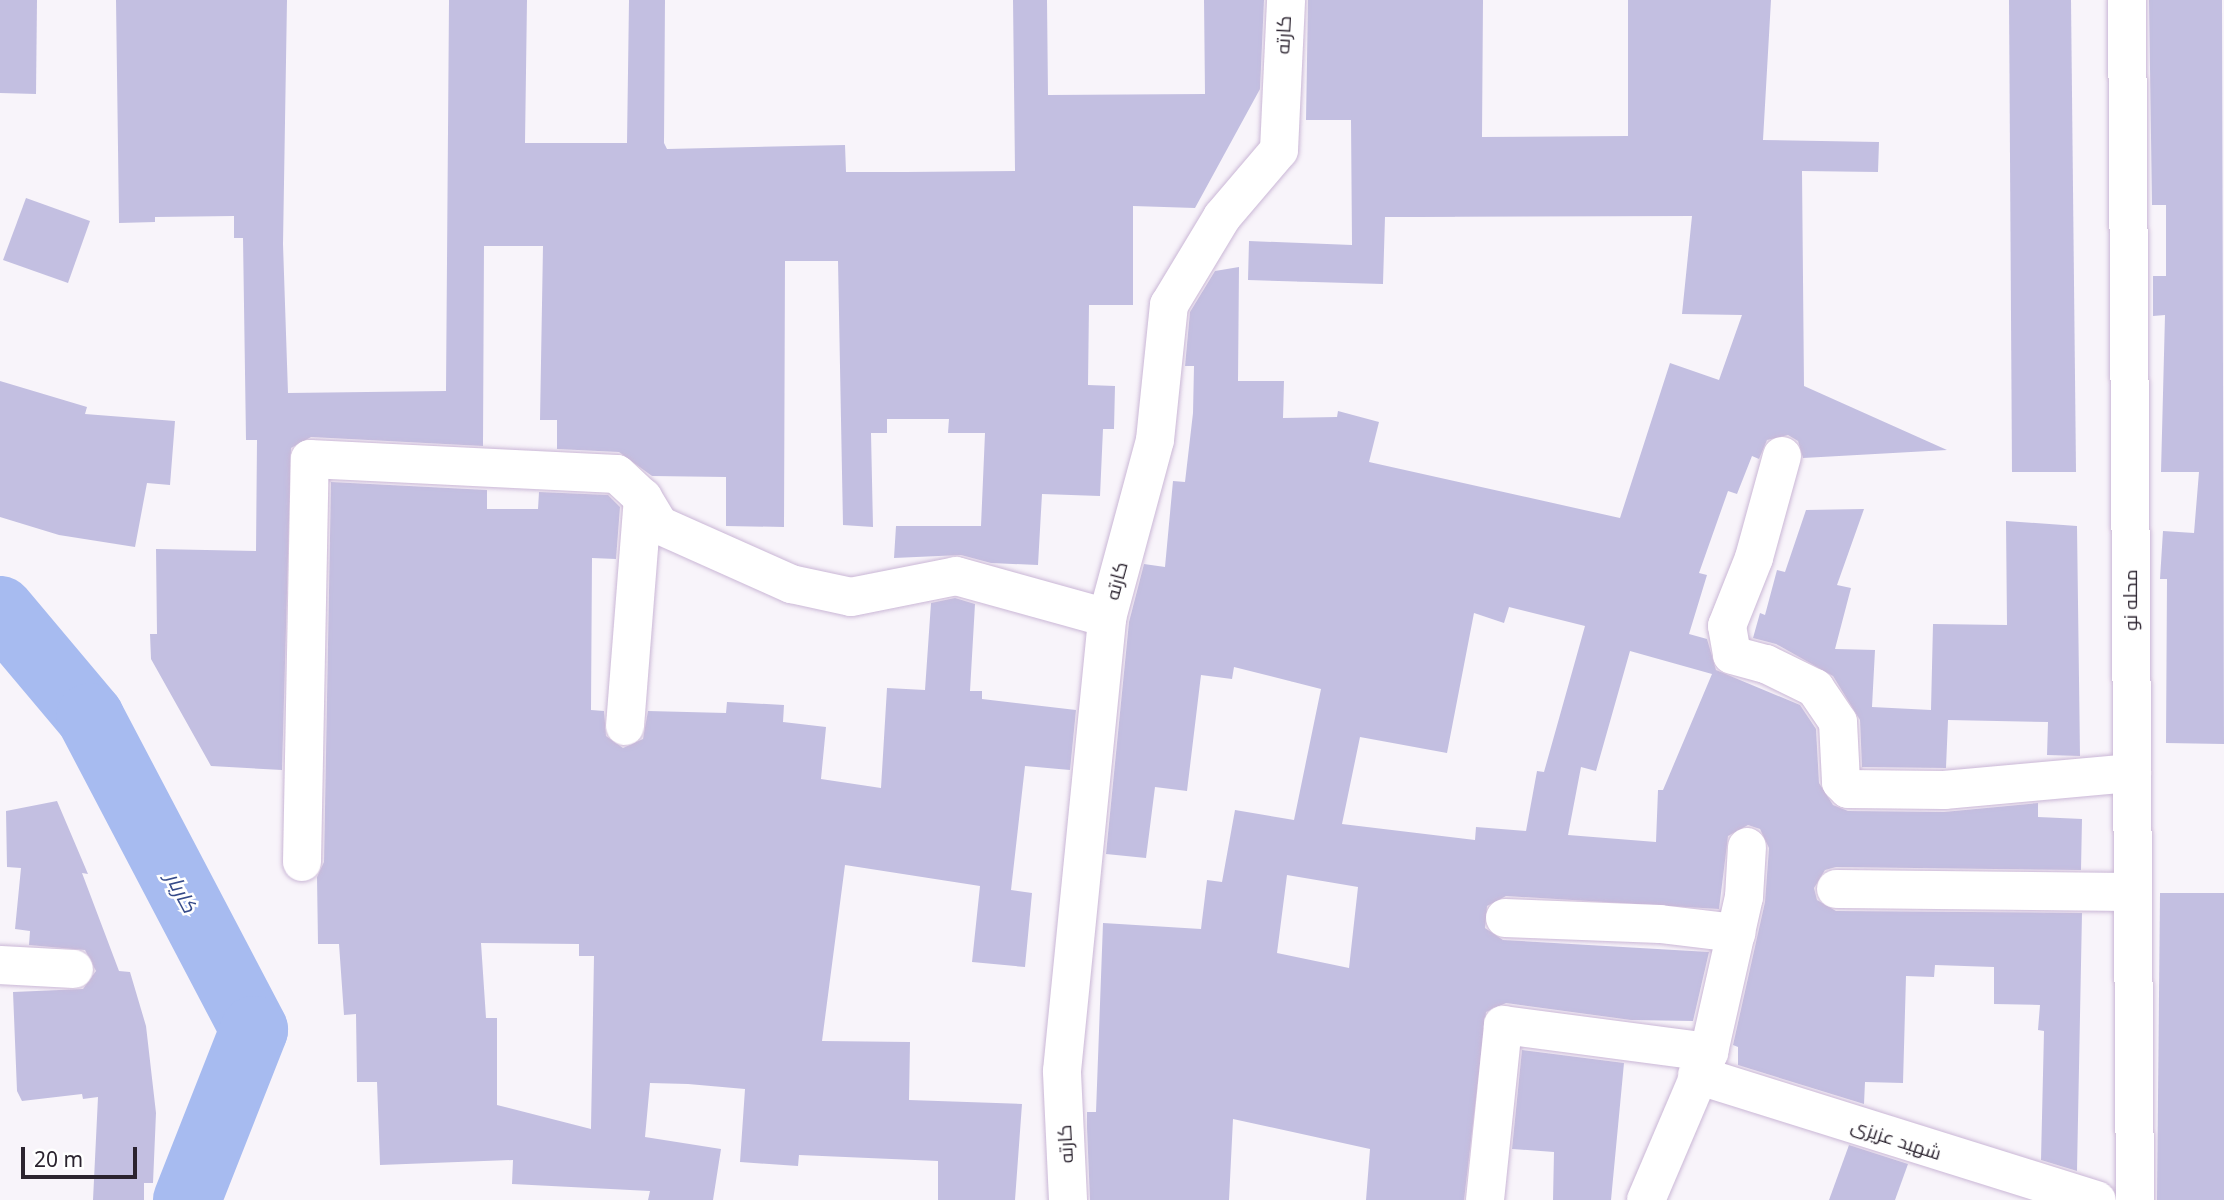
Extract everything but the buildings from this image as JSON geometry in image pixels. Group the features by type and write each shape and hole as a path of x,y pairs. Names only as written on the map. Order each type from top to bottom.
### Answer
{"street":[{"name":"کارته","path":"1068,1200 1062,1071 1107,618 1155,440 1168,305 1222,217 1279,150 1286,0"},
{"name":"محله نو","path":"2127,0 2135,1200"},
{"path":"1782,456 1754,558 1727,626 1732,655 1766,664 1815,688 1838,722 1841,782 1848,789 1944,790 2132,774"},
{"path":"302,862 310,459 617,474 643,498 659,525 791,584 851,597 956,576 1107,618"},
{"path":"625,726 643,498"},
{"path":"1646,1200 1703,1063 1744,897 1747,847"},
{"path":"1836,889 2133,892"},
{"path":"1505,918 1660,924 1735,933"},
{"path":"0,965 74,968"},
{"name":"شهید عزیزی","path":"1485,1200 1503,1025 1703,1063 2097,1200"}],"waterway":[{"name":"کاربار","path":"0,610 90,717 254,1030 187,1200"}]}
